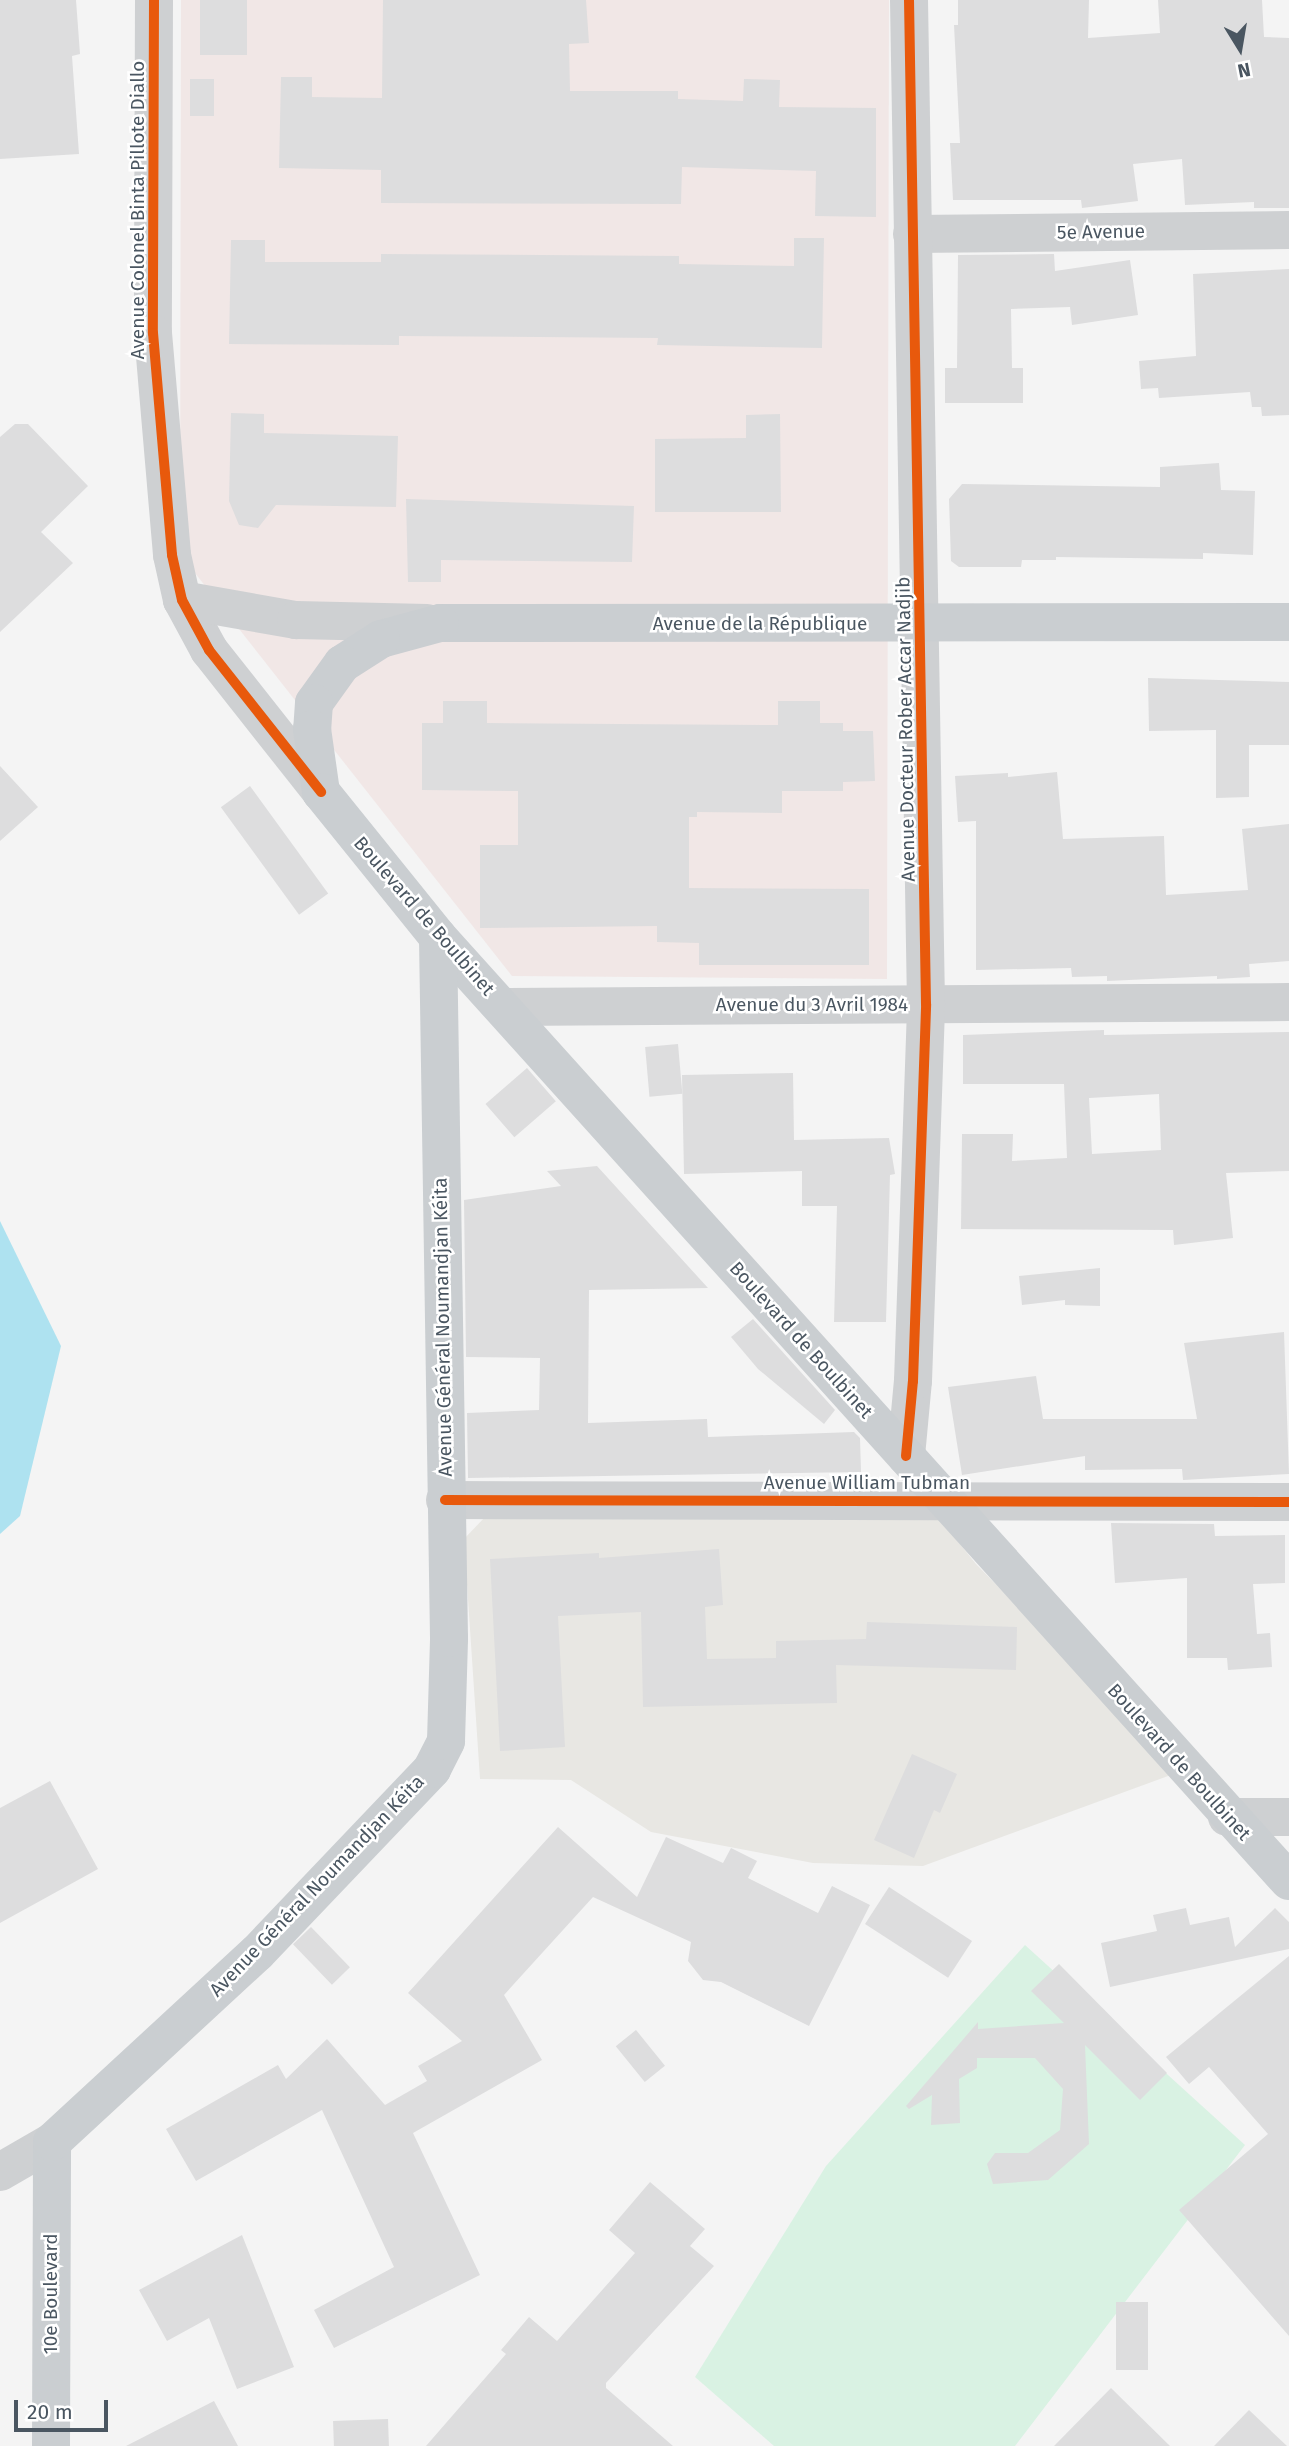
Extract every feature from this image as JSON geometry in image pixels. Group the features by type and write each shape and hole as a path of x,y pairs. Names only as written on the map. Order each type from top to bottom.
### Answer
{"main road":[{"name":"Avenue de la République","path":"321,792 312,729 314,702 326,681 351,657 381,639 440,624 1289,622"},
{"name":"Boulevard de Boulbinet","path":"321,792 438,937 1227,1817 1289,1881"},
{"name":"Avenue Général Noumandjan Kéita","path":"52,2142 257,1953 432,1769 446,1741 449,1713 438,937"},
{"name":"10e Boulevard","path":"51,2446 52,2142"}],"street":[{"name":"Avenue Colonel Binta Pillote Diallo","path":"154,0 153,333 172,555 182,600 209,650 321,792"},
{"name":"Avenue Docteur Rober Accar Nadjib","path":"906,1456 913,1381 926,1004 923,624 912,234 909,0"},
{"name":"5e Avenue","path":"912,234 1289,230"},
{"name":"Avenue de la République","path":"182,600 296,620 440,624"},
{"name":"Avenue du 3 Avril 1984","path":"502,1007 1289,1002"},
{"name":"Avenue William Tubman","path":"445,1500 1289,1502"},
{"path":"1227,1817 1289,1817"},
{"path":"0,2172 52,2142"}],"shaded area":[{"path":"181,0 889,0 887,979 512,976 180,554"},
{"path":"930,1507 976,1564 1179,1772 923,1866 813,1863 651,1832 571,1780 480,1779 464,1539 486,1516"}],"green space":[{"path":"1025,1945 1245,2145 1015,2446 774,2446 695,2377 826,2166"}],"water":[{"path":"0,1221 61,1346 20,1516 0,1534"}],"building":[{"path":"0,0 76,0 80,54 72,56 79,154 0,159"},
{"path":"200,0 247,0 247,55 200,55"},
{"path":"383,0 586,0 589,43 569,44 570,91 678,91 678,99 743,101 744,79 780,80 779,107 876,108 876,217 815,216 816,171 682,167 681,204 381,203 381,170 279,168 281,77 312,77 312,97 382,98"},
{"path":"958,0 1089,0 1088,38 1160,33 1158,0 1262,0 1264,37 1289,38 1289,208 1254,208 1254,202 1185,205 1182,159 1133,164 1138,201 1082,208 1081,200 953,200 950,143 960,143 954,25 958,25"},
{"path":"190,79 214,79 214,116 190,116"},
{"path":"794,238 824,238 822,348 657,345 658,338 399,336 399,345 229,344 231,240 265,240 265,262 381,262 381,254 679,256 679,264 794,266"},
{"path":"1054,254 1055,271 1130,260 1138,315 1072,325 1070,307 1011,309 1012,368 1023,368 1023,403 945,403 945,368 957,368 958,255"},
{"path":"1289,269 1289,415 1262,416 1261,407 1252,407 1250,392 1159,398 1158,388 1141,389 1139,361 1196,356 1193,274"},
{"path":"231,413 264,414 264,433 398,436 396,507 276,505 258,528 239,525 229,501"},
{"path":"780,414 781,512 655,512 655,439 746,438 746,415"},
{"path":"15,424 28,424 88,486 41,532 73,563 0,632 0,437"},
{"path":"1219,463 1221,490 1255,491 1253,555 1203,553 1203,559 1056,557 1056,560 1022,560 1021,567 959,567 951,561 949,499 962,484 1160,487 1160,467"},
{"path":"406,499 634,506 632,562 441,560 441,582 408,582"},
{"path":"1148,678 1289,682 1289,745 1249,745 1249,797 1216,798 1216,730 1149,731"},
{"path":"443,701 487,701 487,723 778,725 778,701 820,701 820,723 843,723 843,731 873,731 875,781 843,782 843,791 782,791 782,813 697,812 697,817 689,817 689,888 869,889 869,965 699,965 699,943 657,942 657,926 480,928 480,845 518,845 518,791 422,790 422,723 443,723"},
{"path":"0,766 38,807 0,841"},
{"path":"1057,772 1063,839 1164,836 1166,895 1248,890 1242,829 1289,824 1289,961 1249,964 1250,977 1217,979 1217,976 1107,981 1107,976 1072,977 1071,968 976,970 976,821 958,822 955,776 1008,773 1008,777"},
{"path":"250,786 328,894 299,915 221,807"},
{"path":"1104,1030 1104,1035 1289,1032 1289,1171 1226,1173 1233,1238 1174,1245 1173,1230 961,1229 962,1134 1013,1134 1012,1161 1067,1158 1064,1084 963,1084 963,1035","holes":["1159,1094 1161,1150 1092,1154 1089,1098"]},
{"path":"678,1044 682,1094 649,1097 645,1047"},
{"path":"527,1068 556,1101 514,1137 485,1104"},
{"path":"793,1073 794,1140 889,1138 895,1174 890,1175 886,1322 834,1322 837,1206 802,1206 802,1171 684,1174 682,1075"},
{"path":"597,1166 708,1288 589,1290 588,1423 707,1419 708,1437 854,1432 860,1438 861,1472 468,1478 467,1413 539,1410 540,1358 466,1357 464,1200 561,1186 547,1171"},
{"path":"1100,1268 1100,1306 1065,1305 1065,1300 1022,1305 1019,1276"},
{"path":"753,1319 835,1410 824,1424 758,1369 731,1337"},
{"path":"1284,1332 1289,1474 1183,1480 1182,1469 1085,1470 1085,1456 962,1475 948,1387 1036,1376 1043,1419 1197,1419 1184,1343"},
{"path":"1111,1523 1214,1524 1215,1536 1285,1535 1285,1583 1253,1584 1257,1634 1270,1633 1272,1667 1228,1670 1227,1658 1187,1658 1187,1578 1115,1583"},
{"path":"719,1549 723,1605 705,1607 707,1659 776,1658 776,1641 866,1639 867,1622 1017,1627 1016,1670 836,1665 837,1703 643,1707 641,1612 558,1616 565,1747 500,1751 490,1559 599,1553 599,1558"},
{"path":"912,1754 957,1774 940,1813 934,1810 914,1858 874,1840"},
{"path":"50,1781 98,1869 0,1923 0,1808"},
{"path":"558,1827 637,1897 666,1837 723,1863 731,1848 757,1861 748,1878 818,1913 832,1886 870,1905 809,2026 721,1982 703,1980 688,1961 691,1942 593,1897 504,1995 542,2060 413,2133 480,2275 334,2348 314,2310 394,2267 322,2110 196,2181 166,2129 278,2065 286,2079 327,2039 385,2105 427,2081 418,2066 462,2041 408,1993"},
{"path":"889,1887 972,1941 948,1978 865,1924"},
{"path":"1186,1908 1190,1925 1229,1917 1235,1947 1275,1908 1289,1922 1289,1949 1110,1987 1101,1943 1157,1931 1153,1915"},
{"path":"311,1927 350,1967 332,1985 293,1944"},
{"path":"1289,1956 1289,2336 1179,2210 1268,2134 1209,2067 1189,2084 1166,2057"},
{"path":"1059,1964 1167,2073 1140,2100 1085,2045 1089,2144 1048,2180 993,2184 987,2164 995,2153 1028,2153 1060,2130 1063,2089 1035,2058 977,2058 977,2068 959,2079 960,2123 931,2125 932,2095 909,2109 906,2106 978,2022 978,2029 1064,2023 1031,1991"},
{"path":"636,2030 665,2066 645,2082 616,2046"},
{"path":"650,2182 705,2229 690,2246 714,2266 606,2383 606,2388 673,2446 426,2446 506,2354 501,2350 529,2317 557,2341 635,2253 609,2230"},
{"path":"242,2235 294,2367 237,2389 209,2318 167,2341 139,2290"},
{"path":"1116,2302 1148,2302 1148,2370 1116,2370"},
{"path":"1111,2388 1170,2446 1054,2446"},
{"path":"214,2401 238,2446 126,2446"},
{"path":"1249,2410 1287,2446 1214,2446"},
{"path":"388,2419 389,2446 334,2446 333,2421"}],"cycle path":[{"path":"154,0 153,333 172,555 182,600 209,650 321,792"},
{"path":"906,1456 913,1381 926,1004 909,0"},
{"path":"445,1500 1289,1502"}]}
